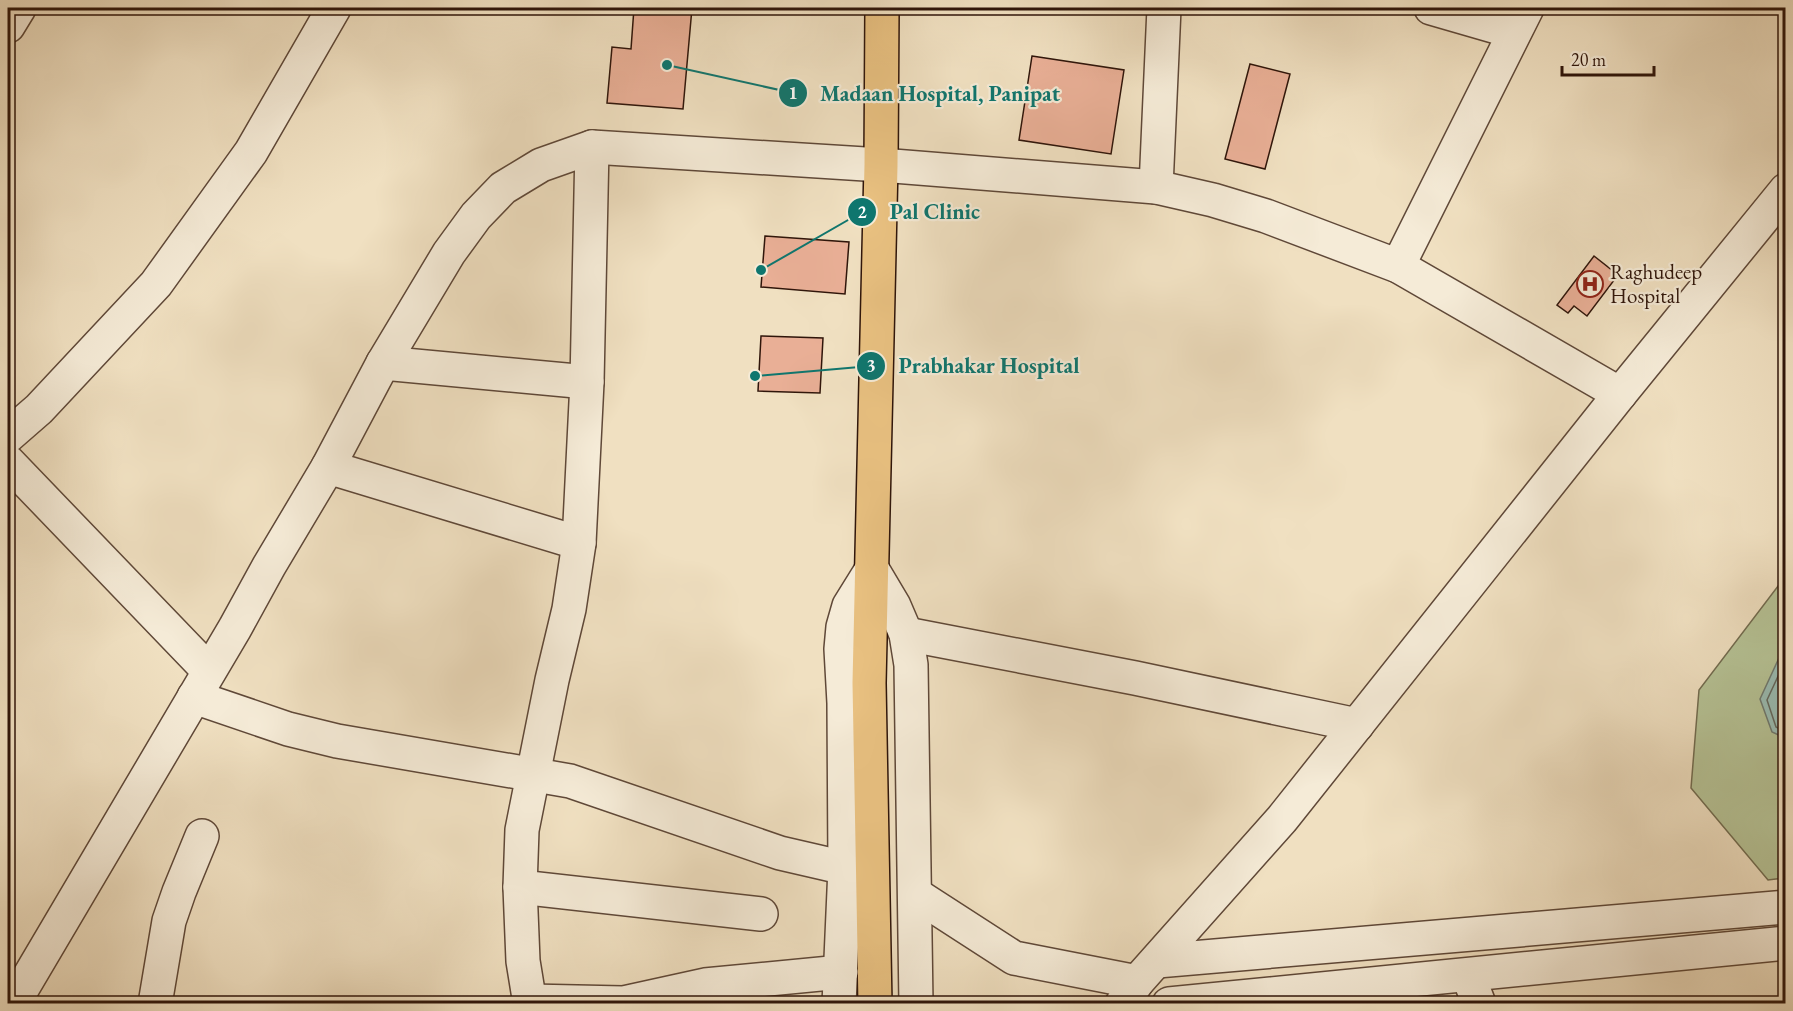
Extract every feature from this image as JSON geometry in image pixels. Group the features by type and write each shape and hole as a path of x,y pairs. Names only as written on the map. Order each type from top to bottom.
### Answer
{"main road":[{"path":"875,1004 869,682 881,165 882,8"}],"street":[{"path":"8,26 19,8"},
{"path":"8,436 39,409 156,284 251,152 334,8"},
{"path":"1156,187 1164,8"},
{"path":"1398,266 1520,20 1431,8"},
{"path":"592,147 587,382 579,543 569,609 552,680 522,830 520,887 523,961 530,1002 623,1004 705,985 840,988 845,868 844,703 841,649 843,627 849,606 872,569 894,606 906,634 911,665 916,1004"},
{"path":"13,1004 328,467 383,363 449,253 476,216 503,188 541,165 592,147 881,165 1156,187 1214,200 1266,216 1398,266 1620,394"},
{"path":"1139,982 1282,819 1785,190"},
{"path":"383,363 587,382"},
{"path":"8,462 202,684 288,729 337,741 570,781 780,853 845,868"},
{"path":"328,467 579,543"},
{"path":"906,634 1135,678 1357,725"},
{"path":"154,1004 169,921 178,891 202,836"},
{"path":"520,887 761,914"},
{"path":"915,894 1014,958 1139,982 1388,941 1785,907"},
{"path":"1388,941 1393,992"},
{"path":"1169,1004 1473,989 1785,943"}],"green space":[{"path":"1785,577 1785,878 1768,880 1691,788 1699,690"}],"water":[{"path":"1785,645 1785,738 1772,732 1760,699"}],"building":[{"path":"634,8 692,8 683,109 607,103 612,47 631,49"},
{"path":"1032,56 1124,70 1111,154 1019,140"},
{"path":"1250,64 1290,74 1265,169 1225,159"},
{"path":"765,236 849,242 845,294 761,287"},
{"path":"1594,256 1618,275 1587,316 1574,306 1568,313 1557,305"},
{"path":"761,336 823,338 820,393 758,391"}],"place":[{"name":"Madaan Hospital, Panipat","path":"667,65"},
{"name":"Pal Clinic","path":"761,270"},
{"name":"Raghudeep Hospital","path":"1590,284"},
{"name":"Prabhakar Hospital","path":"755,376"}]}
